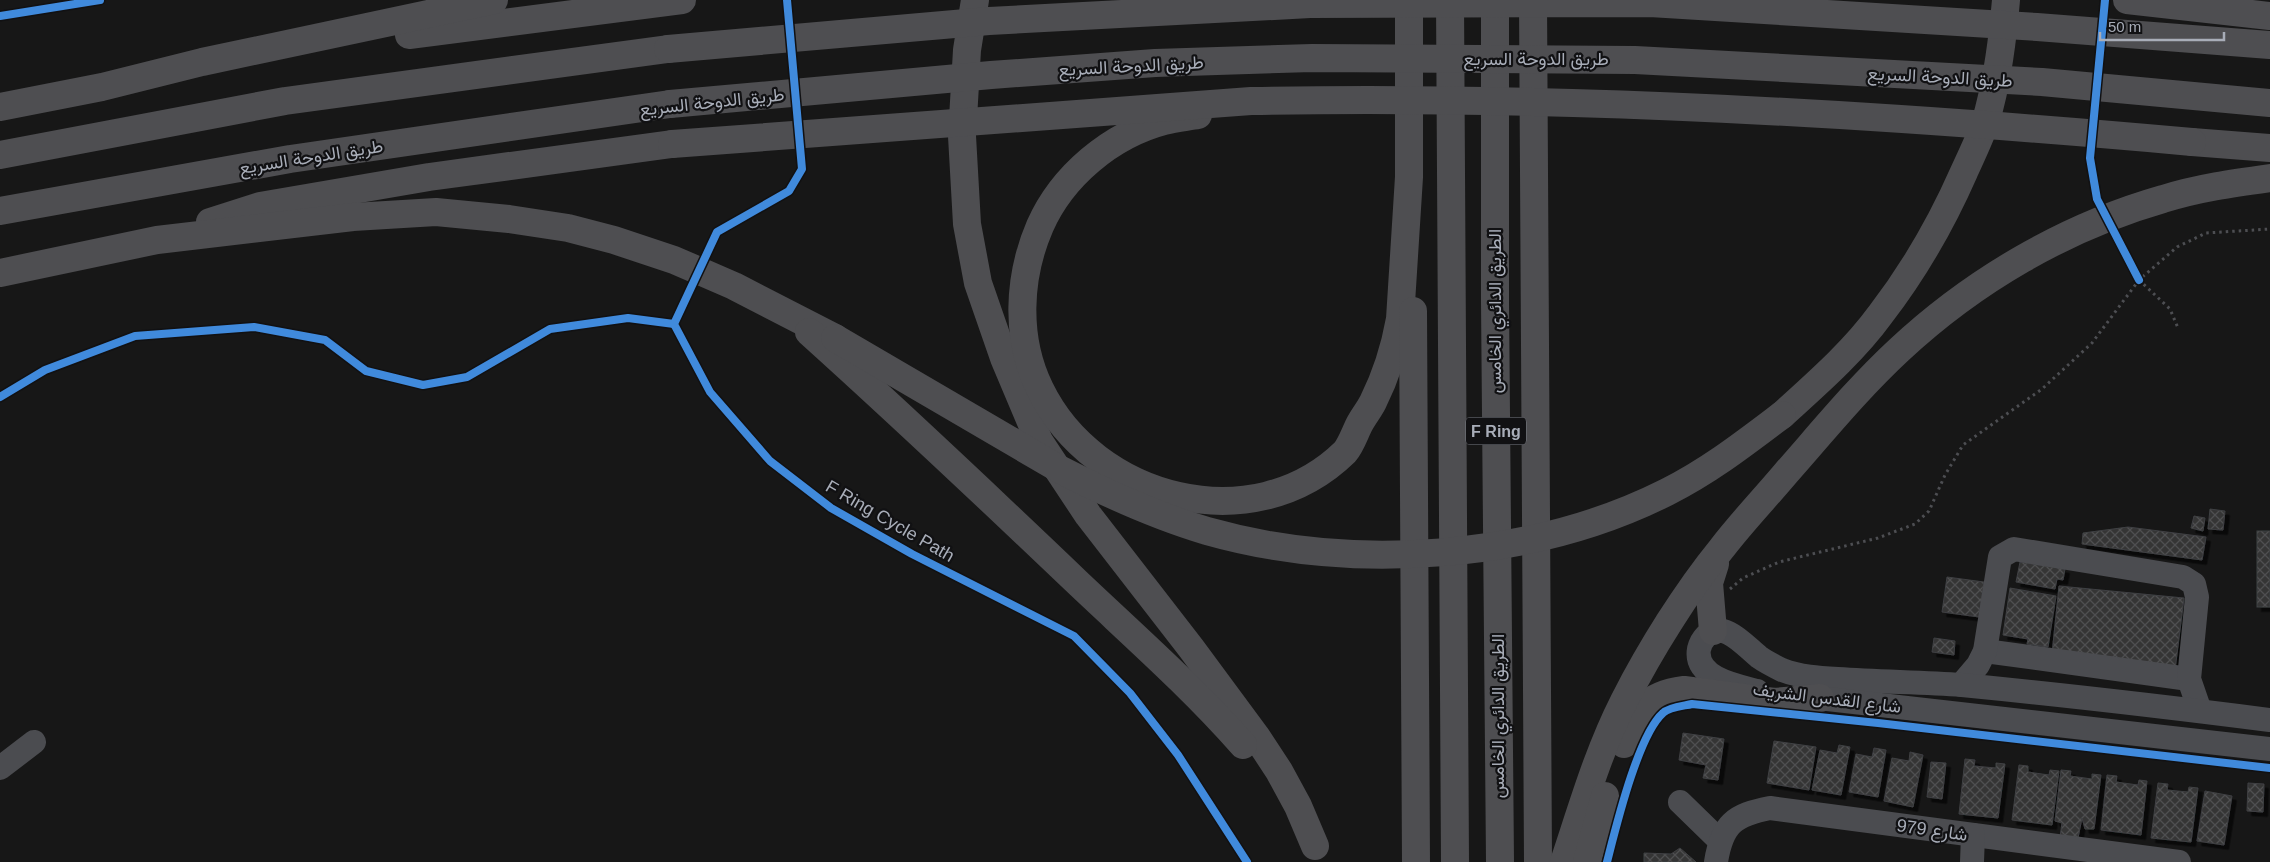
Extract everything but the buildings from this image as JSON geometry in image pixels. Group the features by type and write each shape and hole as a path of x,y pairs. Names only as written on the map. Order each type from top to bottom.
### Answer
{"highway":[{"path":"0,107 102,87 202,62 494,0"},
{"path":"202,62 676,0"},
{"path":"975,0 967,50 962,136 967,224 978,283 1004,358 1039,441 1088,515 1191,648 1256,736 1287,785 1319,854"},
{"path":"1409,0 1409,177 1413,245 1416,862"},
{"name":"F Ring","path":"1450,0 1456,862"},
{"name":"الطريق الدائري الخامس","path":"1496,0 1495,312 1500,862"},
{"path":"1533,0 1538,862"},
{"path":"0,274 157,240 353,217 436,212 509,219 568,228 614,240 674,260 734,286 787,312 1061,470 1096,488 1152,512 1208,531 1304,550 1358,554 1401,554 1465,550 1520,541 1596,523 1667,492 1707,471 1782,415 1818,382 1880,316 1916,264 1947,211 1975,147 1990,106 2001,54 2006,0"},
{"path":"2127,0 2270,16"},
{"path":"0,156 284,101 668,49 989,21 1310,4 1641,3 2037,27 2270,45"},
{"name":"طريق الدوحة السريع","path":"0,211 290,159 670,104 1001,74 1155,63 1312,58 1635,60 2042,82 2270,103"},
{"path":"1330,100 1294,107 1247,109 1163,121 1134,132 1093,157 1072,178 1046,214 1035,238 1028,264 1023,289 1022,317 1031,364 1039,388 1062,423 1089,453 1117,471 1146,486 1170,495 1193,500 1219,502 1259,498 1299,485 1318,474 1347,450 1373,402 1396,340 1400,319 1409,177"},
{"path":"157,240 260,206 429,177 672,144 1251,101 1330,100 1637,104 1832,113 2270,148"},
{"path":"1564,862 1602,749 1648,657 1721,549 1856,392 1898,350 1937,317 1985,283 2035,252 2083,228 2164,198 2270,178"},
{"path":"787,312 909,422 1220,719 1270,776 1319,854"},
{"path":"1712,618 1709,583 1721,549"},
{"path":"1587,862 1614,766 1632,725 1647,702 1670,692 1684,690 1774,702 1820,698"}],"street":[{"path":"1961,685 1978,665 1985,651 2000,557 2014,549 2182,578 2194,584 2197,597 2190,679 2200,711"},
{"name":"شارع القدس الشريف","path":"2270,720 1961,685 1837,679 1800,675 1772,665 1726,632 1712,618 1705,637 1700,644 1698,654 1700,664 1716,677 1758,691 2270,749"},
{"path":"1985,651 2190,679"},
{"path":"0,768 34,742"},
{"path":"1680,802 1718,851"},
{"name":"شارع 979","path":"1718,851 1731,824 1747,812 1770,808 2179,862"},
{"path":"1972,862 1973,835"}],"path":[{"path":"1712,618 1743,578 1779,562 1878,538 1915,524 1929,511 1945,475 1963,445 2042,389 2084,350 2139,280 2176,247 2206,233 2270,229"},
{"path":"2134,272 2139,280 2170,309 2178,328"}],"cycle path":[{"path":"0,16 100,0"},
{"name":"F Ring Cycle Path","path":"787,0 802,169 789,191 717,232 674,324 710,392 770,461 831,508 912,554 1074,636 1130,693 1178,755 1247,862"},
{"path":"2105,0 2090,158 2097,199 2139,280"},
{"path":"0,397 45,370 135,336 254,327 325,340 366,371 423,385 467,377 550,329 628,318 674,324"},
{"path":"1607,862 1629,783 1645,741 1654,724 1666,711 1692,704 1878,723 2270,768"}]}
